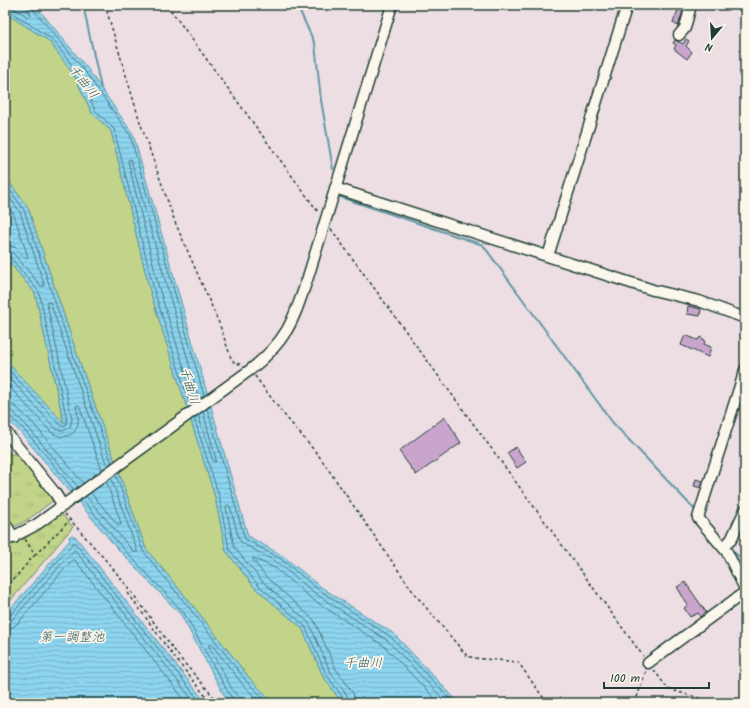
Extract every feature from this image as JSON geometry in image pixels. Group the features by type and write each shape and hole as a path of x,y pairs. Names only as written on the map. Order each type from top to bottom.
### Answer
{"street":[{"path":"5,523 14,539 36,525 246,372 273,350 281,341 291,325 308,277 392,5"},
{"path":"548,256 627,5"},
{"path":"679,35 685,28 691,5"},
{"path":"335,188 653,290 699,301 745,318"},
{"path":"648,663 745,590 726,545 700,522 699,515 741,396 745,370"},
{"path":"5,431 55,493 63,506"},
{"path":"726,545 745,510"}],"path":[{"path":"106,5 140,122 175,222 219,323 231,358 246,372 319,456 414,593 467,656 518,662 547,703"},
{"path":"167,5 668,689 716,703"},
{"path":"63,506 70,520 128,587 180,658 219,703"},
{"path":"5,588 15,580 25,565 70,520"},
{"path":"14,539 35,555"},
{"path":"128,587 128,592 136,604 183,669 211,703"},
{"path":"635,703 648,663"}],"green space":[{"path":"5,13 49,41 74,75 92,113 111,131 150,291 215,497 226,551 255,588 302,628 323,676 342,703 274,703 251,680 146,549 80,363 28,208 5,176"},
{"path":"5,257 35,293 64,424 5,360"},
{"path":"5,448 11,455 18,450 55,499 19,525 5,530"},
{"path":"61,513 73,527 5,607 5,547 24,539"}],"water":[{"name":"千曲川","path":"5,5 35,5 87,68 133,134 248,536 283,556 321,587 394,634 459,703 342,703 323,676 302,628 255,588 226,551 215,497 150,291 111,131 92,113 74,75 49,41 5,13"},
{"path":"5,176 28,208 80,363 146,549 251,680 274,703 231,703 224,695 181,615 116,547 20,432 5,417 5,360 64,423 35,293 5,257"},
{"name":"第一調整池","path":"71,535 75,536 206,703 5,703 5,615 70,540 69,537"}],"building":[{"path":"678,10 683,11 678,26 673,23"},
{"path":"686,39 689,41 686,46 692,52 687,59 674,49 676,45 673,43 675,40 683,44"},
{"path":"688,306 701,309 700,316 687,314"},
{"path":"685,335 698,340 700,337 705,340 704,344 711,347 708,357 681,345"},
{"path":"445,417 461,443 416,475 399,451"},
{"path":"516,447 526,462 517,468 507,453"},
{"path":"696,479 703,481 701,488 694,486"},
{"path":"685,582 706,612 700,617 698,613 690,617 684,608 688,605 677,587"}],"waterway":[{"path":"83,5 101,88"},
{"path":"297,5 315,44 321,100 333,169"},
{"path":"340,197 483,245 613,423 697,512"},
{"path":"728,546 745,563"}]}
